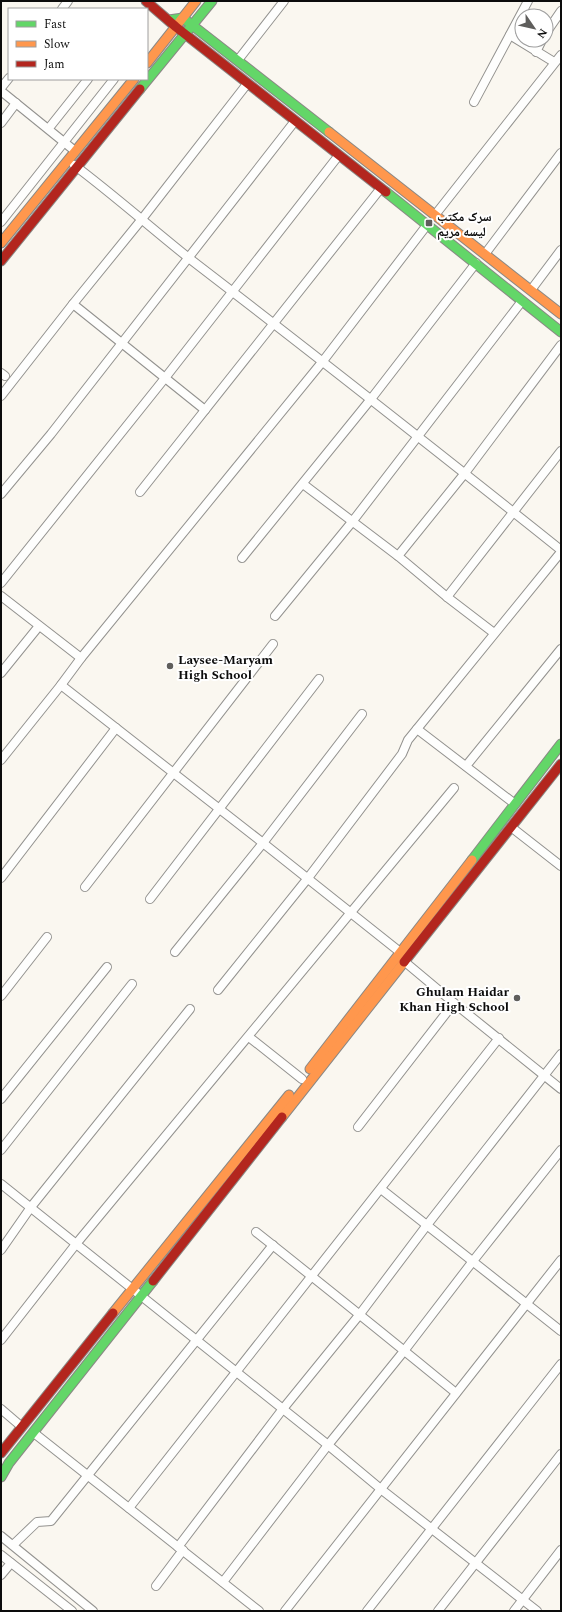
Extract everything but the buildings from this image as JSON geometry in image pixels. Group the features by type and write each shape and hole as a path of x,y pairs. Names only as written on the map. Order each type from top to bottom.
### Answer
{"main road":[{"path":"148,62 196,1"},
{"path":"1,261 186,35 212,1"},
{"path":"146,4 169,20 247,84 476,263 561,332"},
{"path":"169,20 183,18 193,25 561,314"},
{"path":"1,243 133,80"},
{"path":"411,212 419,202"},
{"path":"441,236 449,226"},
{"path":"1,1453 302,1079 561,744"},
{"path":"1,1477 9,1463 561,764"},
{"path":"439,902 447,908"}],"street":[{"path":"238,60 284,1"},
{"path":"474,102 528,1"},
{"path":"554,21 561,11"},
{"path":"510,35 554,62"},
{"path":"536,52 538,48"},
{"path":"435,215 561,55"},
{"path":"8,79 1,89 75,151"},
{"path":"48,128 87,80"},
{"path":"1,222 113,80"},
{"path":"1,396 247,84"},
{"path":"1,123 16,103"},
{"path":"1,494 189,258 295,121"},
{"path":"485,254 561,153"},
{"path":"1,583 165,378 339,155"},
{"path":"68,160 189,258 323,361 561,551 408,740 402,754 308,878 218,990"},
{"path":"140,492 381,188"},
{"path":"1,760 61,686 81,658 323,361 427,225"},
{"path":"531,290 561,250"},
{"path":"242,558 371,399 476,263"},
{"path":"275,616 352,522 522,300"},
{"path":"73,304 205,410"},
{"path":"398,556 465,473 561,345"},
{"path":"447,597 561,451"},
{"path":"303,484 398,556 447,597 494,633"},
{"path":"1,596 81,658"},
{"path":"1,673 39,626"},
{"path":"85,887 273,644"},
{"path":"466,766 561,648"},
{"path":"150,900 319,679"},
{"path":"61,686 219,808 400,952"},
{"path":"175,952 263,843 362,714"},
{"path":"1,878 116,728"},
{"path":"417,729 515,804"},
{"path":"1,1340 76,1244 454,788"},
{"path":"511,827 561,865"},
{"path":"1,996 47,938"},
{"path":"405,962 561,1089"},
{"path":"1,1099 106,967"},
{"path":"1,1150 132,984"},
{"path":"358,1127 454,1003"},
{"path":"1,1250 31,1208 190,1009"},
{"path":"248,1037 302,1079"},
{"path":"129,1508 499,1038"},
{"path":"156,1586 181,1548 282,1410 360,1314 561,1054"},
{"path":"223,1582 328,1445 404,1351 561,1150"},
{"path":"1,1184 237,1372 282,1410 328,1445 382,1490 537,1611"},
{"path":"381,1189 561,1332"},
{"path":"256,1232 311,1277 360,1314 456,1393"},
{"path":"13,1545 37,1522 51,1521 273,1245"},
{"path":"286,1611 561,1260"},
{"path":"367,1611 561,1364"},
{"path":"1,1409 22,1427"},
{"path":"34,1433 259,1611"},
{"path":"438,1611 561,1454"},
{"path":"1,1536 93,1611"},
{"path":"514,1611 561,1550"},
{"path":"1,1555 72,1611"},
{"path":"1,1575 11,1563"}],"traffic: fast":[{"path":"148,79 212,1"},
{"path":"169,20 183,18 329,132"},
{"path":"140,89 147,80"},
{"path":"386,192 561,332"},
{"path":"472,860 561,744"},
{"path":"1,1477 9,1463 153,1281"}],"traffic: slow":[{"path":"148,62 196,1"},
{"path":"1,243 133,80"},
{"path":"329,132 561,314"},
{"path":"310,1069 472,860"},
{"path":"282,1117 404,962"},
{"path":"113,1313 289,1095"}],"traffic: jam":[{"path":"146,1 176,27 386,192"},
{"path":"1,261 140,89"},
{"path":"404,962 561,764"},
{"path":"153,1281 282,1117"},
{"path":"1,1453 113,1313"}],"place":[{"name":"سرک مکتب لیسه مریم","path":"429,223"},
{"name":"Laysee-Maryam High School","path":"170,666"},
{"name":"Ghulam Haidar Khan High School","path":"517,998"}]}
